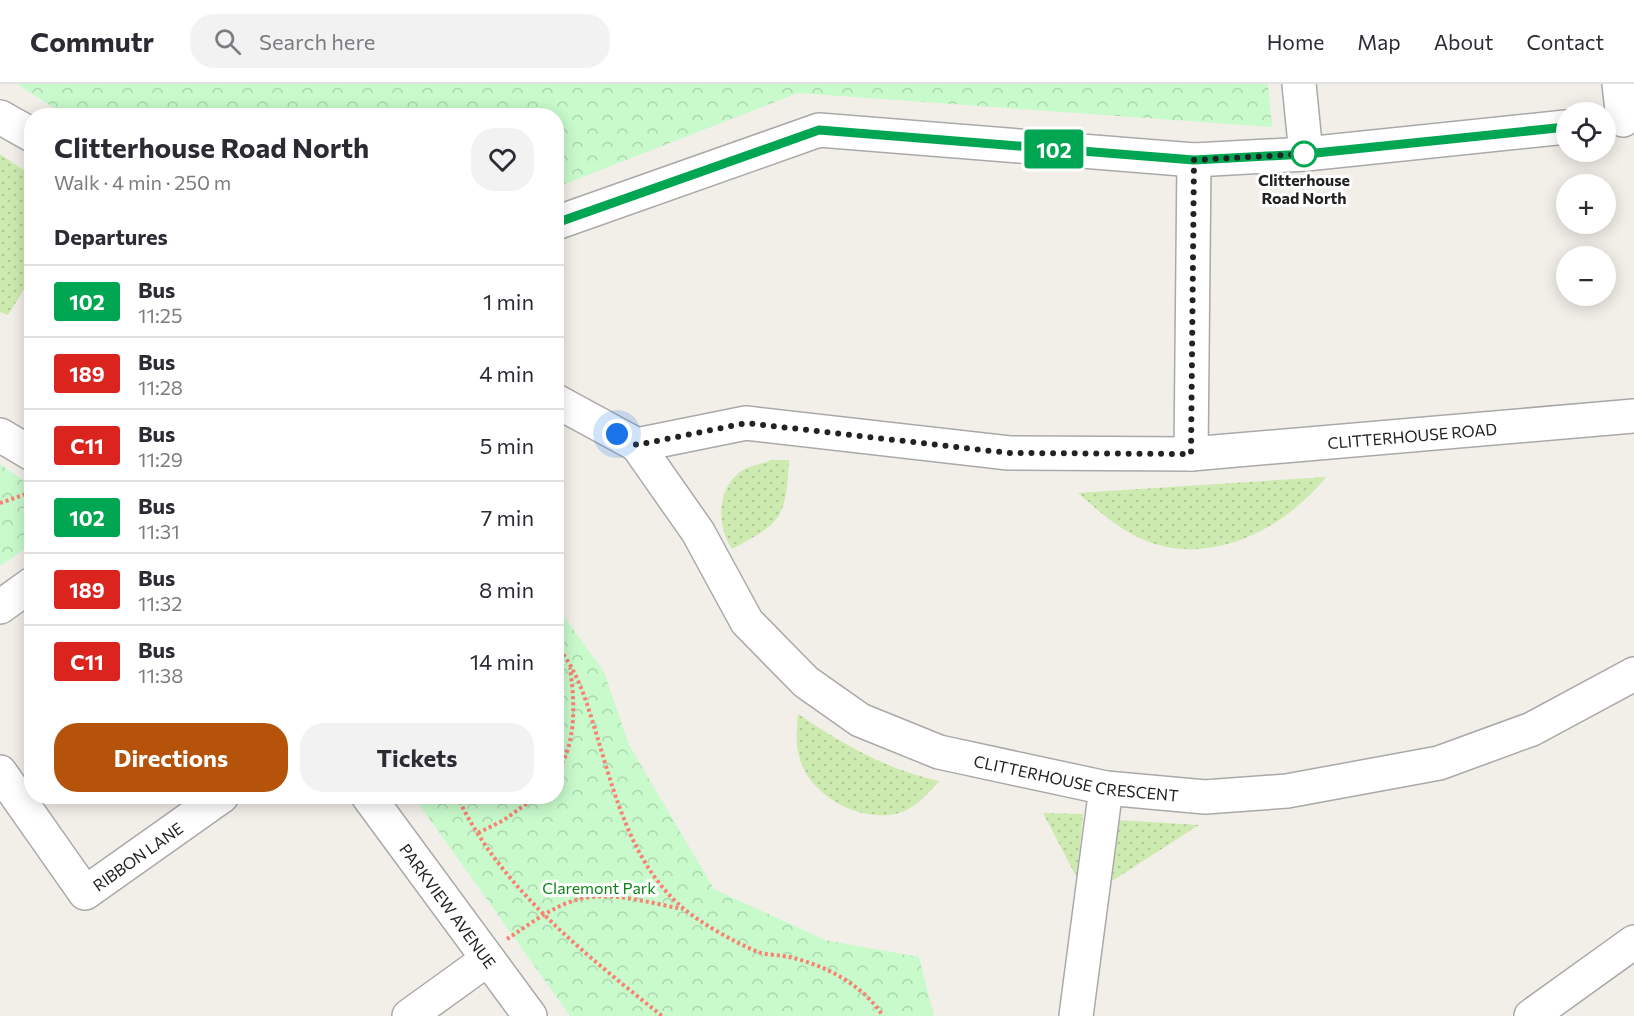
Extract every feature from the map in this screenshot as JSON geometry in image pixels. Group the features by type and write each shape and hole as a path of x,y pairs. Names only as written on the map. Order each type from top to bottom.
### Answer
{"street":[{"path":"1299,84 1306,154"},
{"path":"1619,84 1621,120"},
{"path":"0,117 24,130"},
{"path":"564,220 819,130 1194,160 1306,154 1556,128"},
{"path":"1191,454 1194,160"},
{"path":"564,405 637,445"},
{"name":"CLITTERHOUSE ROAD","path":"637,445 746,423 1009,453 1191,454 1634,416"},
{"path":"0,435 24,449"},
{"name":"CLITTERHOUSE CRESCENT","path":"637,445 698,532 747,622 806,682 860,720 939,752 1106,788 1205,797 1276,792 1439,764 1532,729 1634,674"},
{"path":"0,607 24,590"},
{"name":"RIBBON LANE","path":"0,772 85,893 211,804"},
{"path":"1076,1016 1106,788"},
{"name":"PARKVIEW AVENUE","path":"375,804 496,950 530,1016"},
{"path":"1531,1016 1634,942"},
{"path":"409,1016 496,950"}],"path":[{"path":"0,503 24,495"},
{"path":"564,656 588,704 635,845 655,879 683,909 759,952 814,964 842,978 875,1004 883,1016"},
{"path":"564,759 569,750 572,731 570,664"},
{"path":"462,804 478,833 519,889 545,915 662,1016"},
{"path":"478,833 504,820 526,804"},
{"path":"496,950 545,915 577,899 602,896 683,909"}],"green space":[{"path":"17,84 1268,84 1272,127 798,93 564,184 564,108 54,108"},
{"path":"0,154 24,170 24,289 8,315 0,312"},
{"path":"771,460 789,460 783,507 771,525 732,549 724,530 721,509 727,488 740,472"},
{"path":"0,464 24,481 24,550 0,566"},
{"path":"1326,477 1288,514 1265,529 1240,540 1215,547 1188,549 1162,546 1128,532 1078,493"},
{"name":"Claremont Park","path":"564,617 604,672 629,745 714,889 825,940 919,957 934,1016 570,1016 419,804 564,804"},
{"path":"798,714 865,754 901,770 939,781 916,804 899,813 868,814 838,803 824,794 804,770 797,745"},
{"path":"1043,813 1083,814 1077,878"},
{"path":"1118,820 1199,825 1112,881"}],"bus line":[{"name":"102","path":"564,220 819,130 1194,160 1306,154 1556,128"}],"place":[{"name":"Clitterhouse Road North","path":"1304,154"}],"route":[{"path":"617,434 637,445 746,423 1009,453 1191,454 1194,160 1306,154 1304,154"}]}
